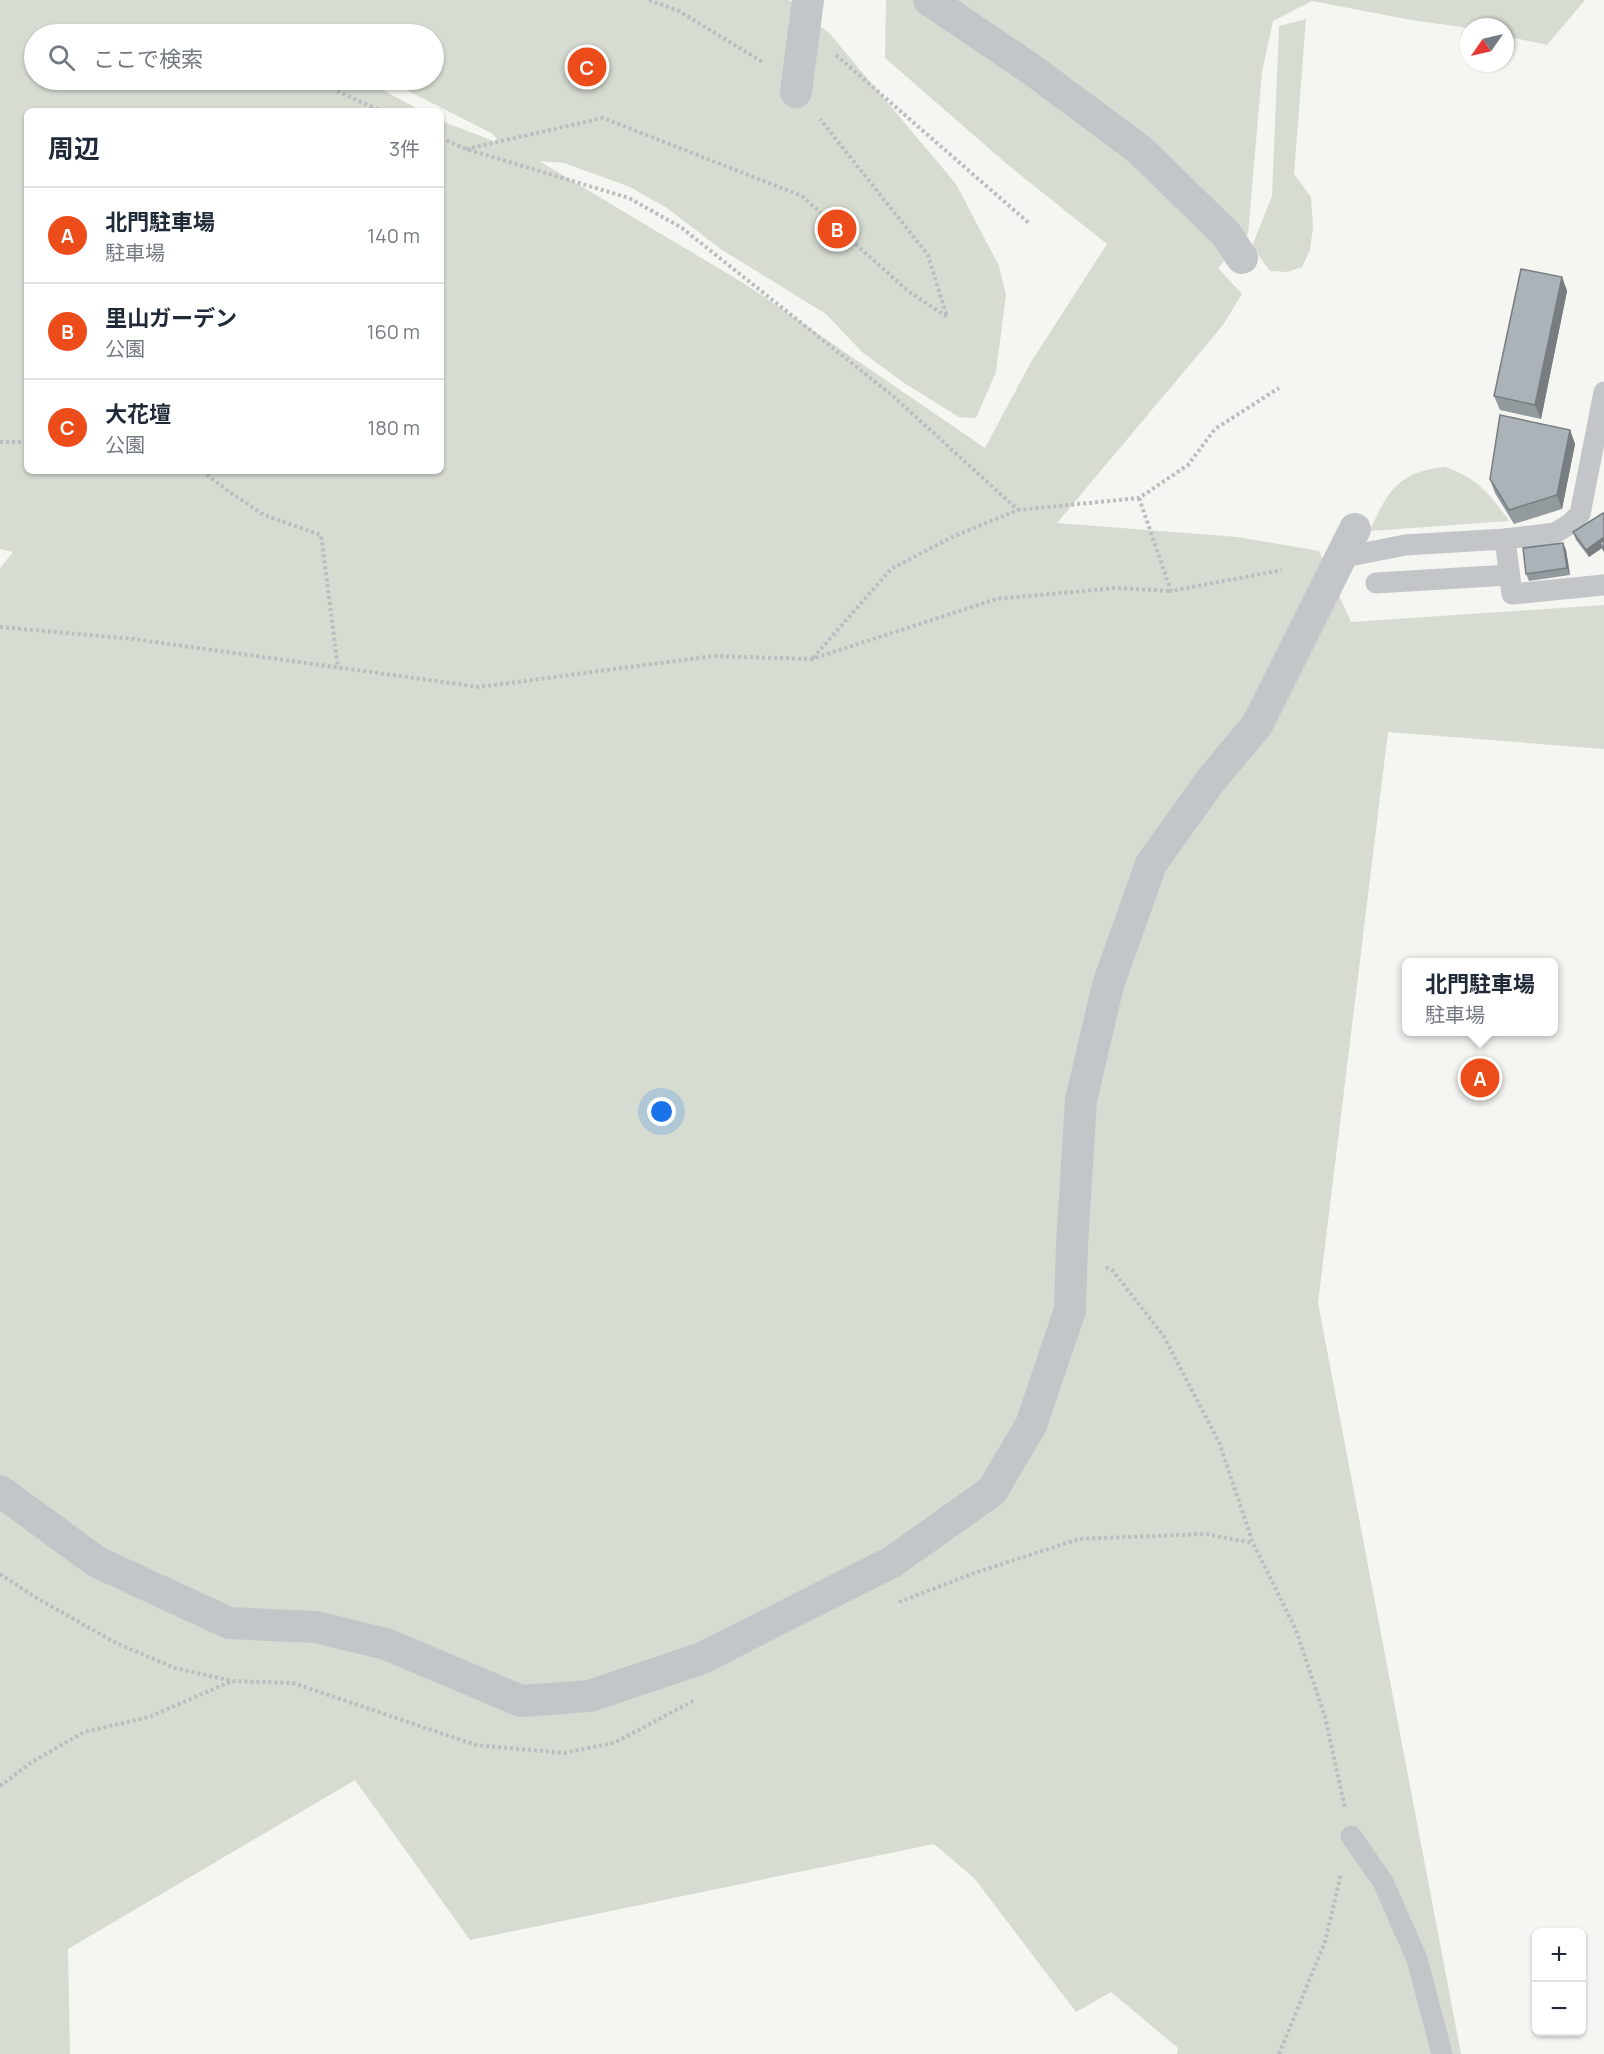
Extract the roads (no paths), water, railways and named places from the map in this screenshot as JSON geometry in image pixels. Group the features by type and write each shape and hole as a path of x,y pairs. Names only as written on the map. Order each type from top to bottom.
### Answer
{"street":[{"path":"796,92 808,0"},
{"path":"930,0 1031,69 1140,150 1234,246"},
{"path":"0,1491 98,1562 229,1623 316,1627 386,1644 521,1701 590,1696 702,1658 892,1562 992,1491 1031,1425 1070,1310 1081,1100 1107,985 1151,864 1211,780 1257,725 1355,529"}],"lane":[{"path":"1340,558 1405,544 1504,539 1555,533 1570,524 1580,514 1604,392"},
{"path":"1504,539 1512,594 1604,585"},
{"path":"1376,583 1509,575"},
{"path":"1351,1836 1383,1882 1416,1959 1442,2054"}],"place":[{"name":"大花壇","path":"587,67"},
{"name":"里山ガーデン","path":"837,229"},
{"name":"北門駐車場","path":"1480,1078"}]}
